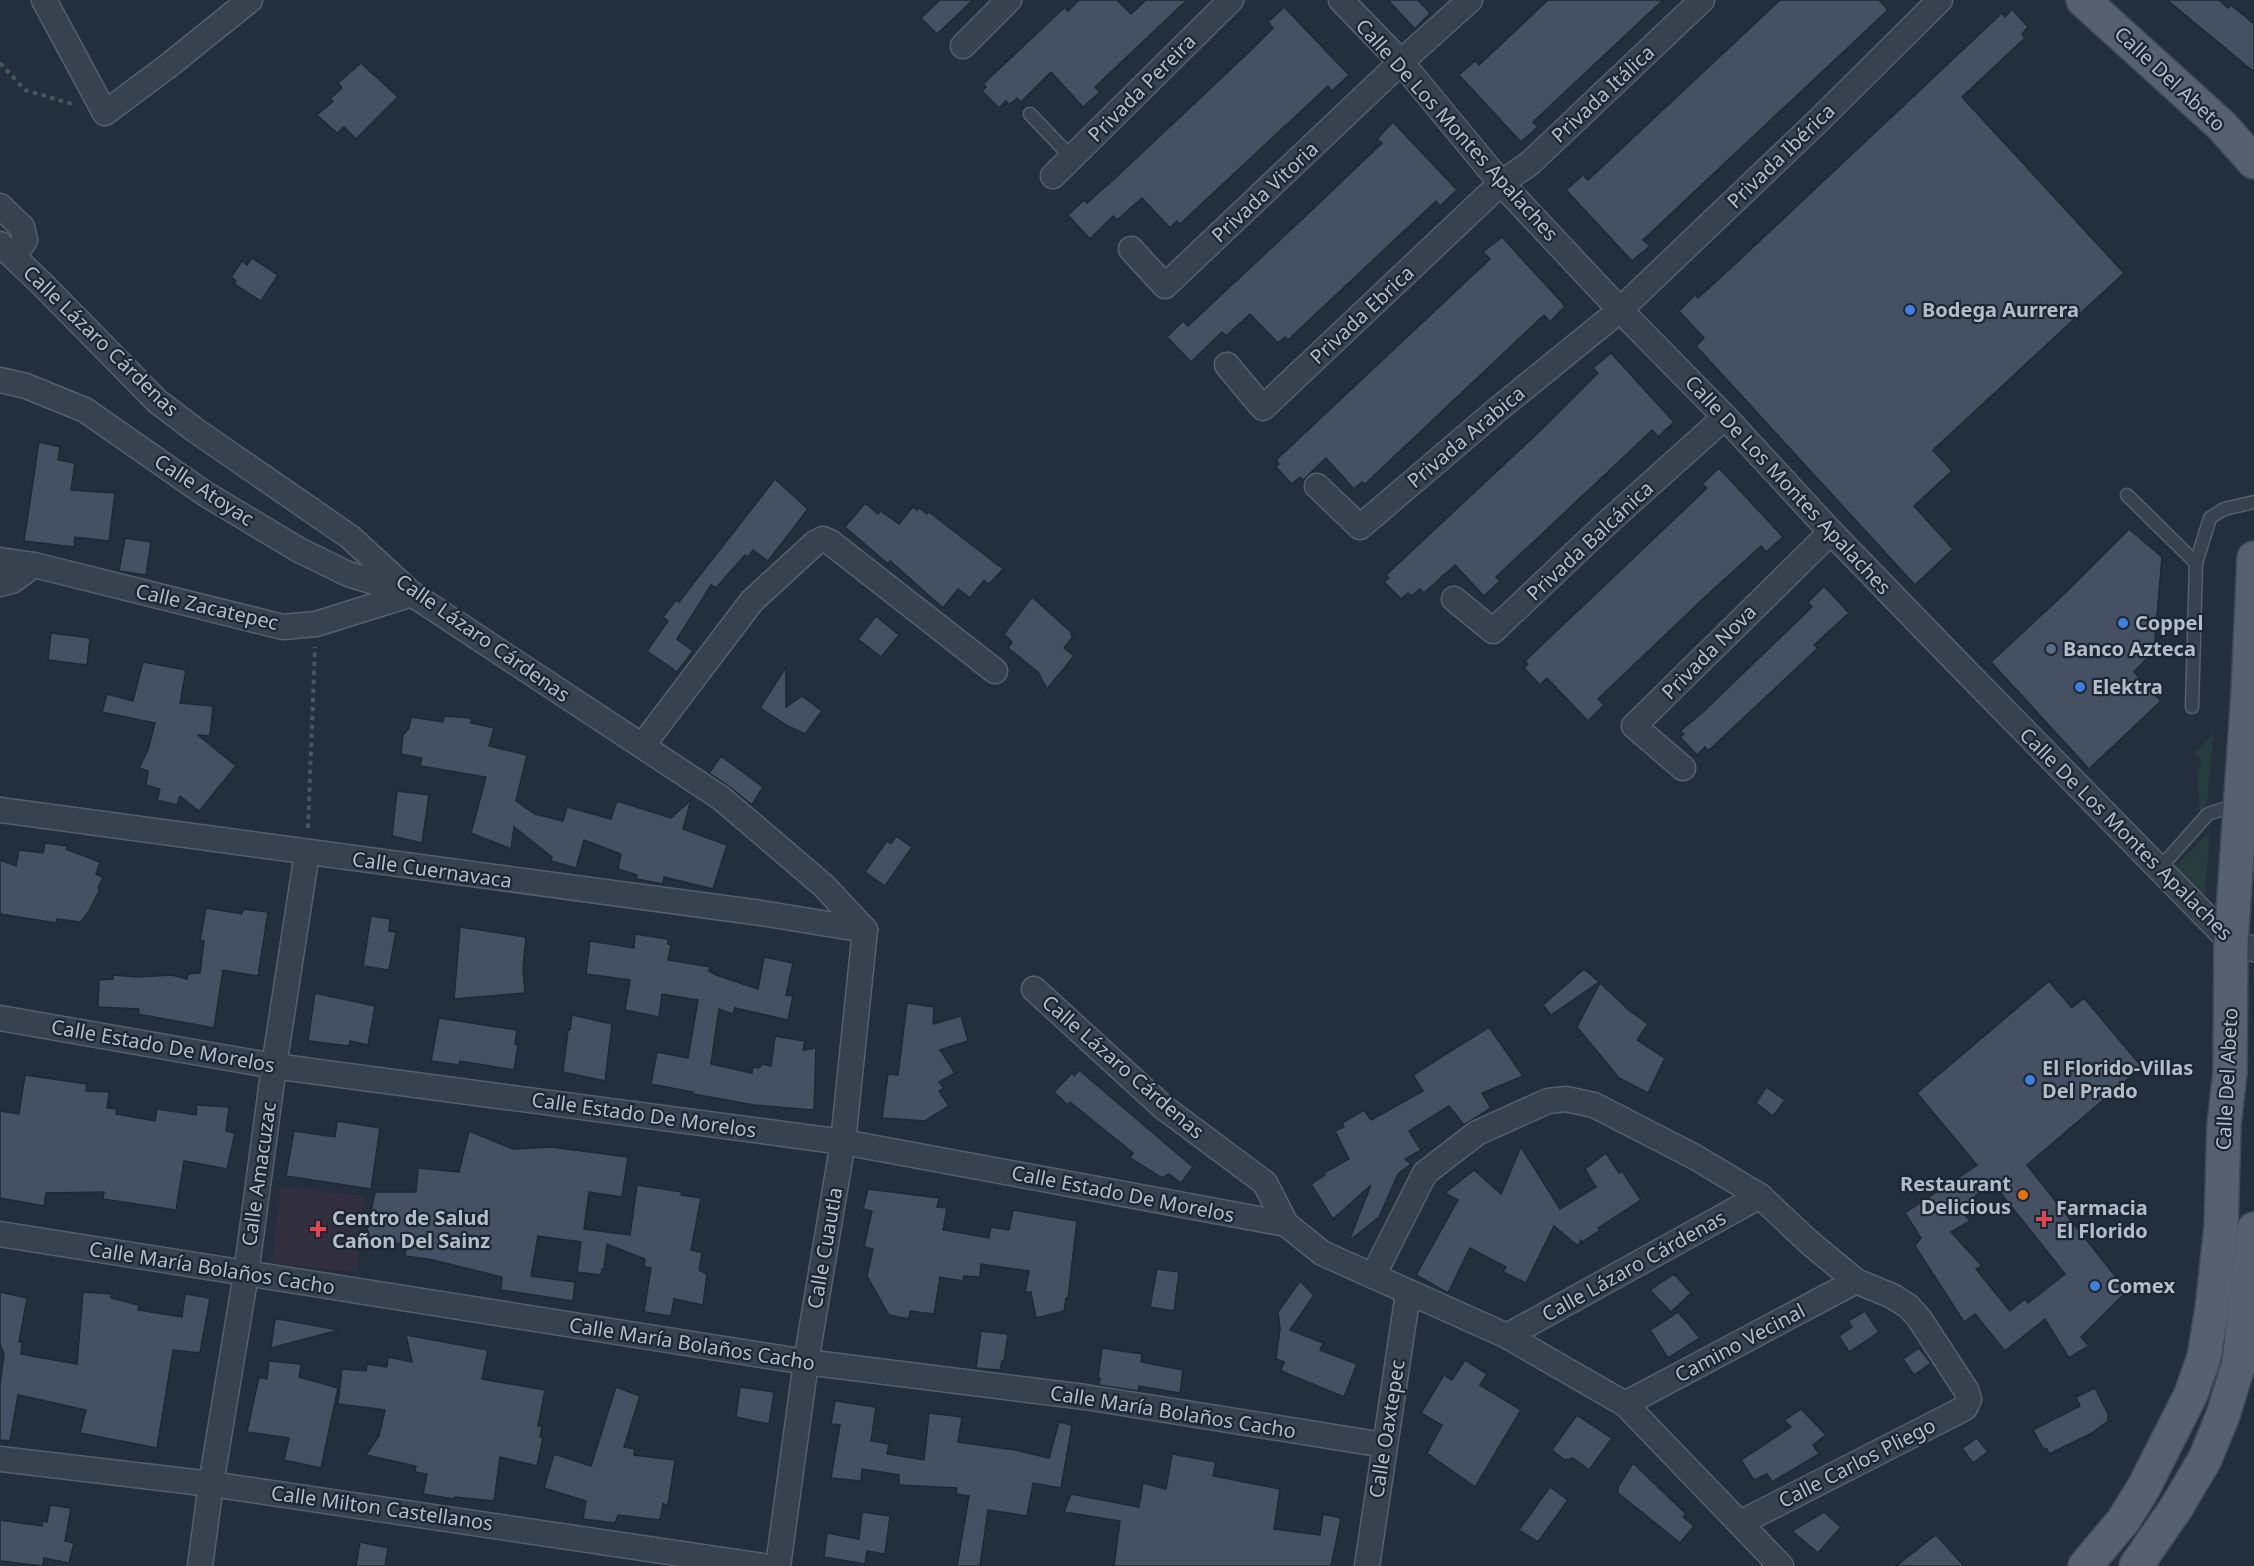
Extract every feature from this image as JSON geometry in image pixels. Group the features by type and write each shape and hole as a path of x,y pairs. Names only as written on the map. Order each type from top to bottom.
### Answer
{"main road":[{"name":"Calle Del Abeto","path":"2083,0 2222,126 2254,162"},
{"name":"Calle Del Abeto","path":"2085,1566 2123,1521 2144,1487 2191,1394 2204,1357 2212,1309 2220,1227 2224,1125 2242,946 2240,809 2254,558"},
{"path":"2136,1566 2143,1559 2205,1459 2223,1415 2239,1363 2254,1229"}],"street":[{"path":"44,0 105,113 168,66 239,4"},
{"name":"Privada Pereira","path":"1053,176 1231,0"},
{"name":"Calle De Los Montes Apalaches","path":"1341,0 1401,62 1501,183 1620,310 1725,417 1831,532 2159,869 2242,946"},
{"path":"1401,62 1470,0"},
{"name":"Privada Itálica","path":"1501,183 1529,164 1702,0"},
{"name":"Privada Ibérica","path":"1620,310 1818,121 1940,0"},
{"path":"963,46 1001,3"},
{"name":"Privada Vitoria","path":"1131,249 1165,286 1401,62"},
{"name":"Privada Ebrica","path":"1227,365 1263,408 1501,183"},
{"path":"0,206 22,227 25,240 7,250"},
{"name":"Calle Lázaro Cárdenas","path":"7,250 157,400 195,430 350,537 412,594 721,798 824,886 865,930"},
{"name":"Privada Arabica","path":"1317,486 1360,527 1497,410 1620,310"},
{"name":"Calle Atoyac","path":"0,380 26,386 85,410 204,493 299,550 348,574 412,594"},
{"name":"Privada Balcánica","path":"1454,599 1493,631 1607,523 1725,417"},
{"name":"Privada Nova","path":"1683,768 1634,726 1831,532"},
{"path":"642,746 752,601 815,543 823,539 830,542 996,670"},
{"name":"Calle Zacatepec","path":"0,560 34,565 283,627 316,624 412,594"},
{"path":"0,584 12,580 34,565"},
{"name":"Calle Cuernavaca","path":"0,810 749,912 865,930"},
{"name":"Calle Amacuzac","path":"200,1566 211,1484 246,1274 273,1066 307,853"},
{"name":"Calle Cuautla","path":"778,1566 806,1362 843,1142 865,930"},
{"name":"Calle Lázaro Cárdenas","path":"1034,989 1163,1107 1265,1183 1279,1206 1286,1224 1322,1253 1507,1336 1625,1404 1781,1566"},
{"name":"Calle Estado De Morelos","path":"0,1018 273,1066 843,1142 1286,1224"},
{"path":"1373,1276 1425,1173 1477,1133 1548,1101 1566,1099 1594,1105 1695,1157 1760,1196 1810,1243 1856,1281"},
{"name":"Calle Lázaro Cárdenas","path":"1507,1336 1760,1196"},
{"name":"Calle María Bolaños Cacho","path":"0,1234 806,1362 1085,1397 1384,1445"},
{"name":"Calle Carlos Pliego","path":"1740,1523 1965,1408 1969,1399 1966,1390 1919,1318 1908,1306 1893,1296 1856,1281"},
{"name":"Camino Vecinal","path":"1625,1404 1856,1281"},
{"name":"Calle Oaxtepec","path":"1367,1566 1408,1293"},
{"name":"Calle Milton Castellanos","path":"0,1459 211,1484 763,1566"}],"lane":[{"path":"1030,114 1072,158"},
{"path":"2127,495 2196,563"},
{"path":"2192,707 2196,563 2210,518 2224,509 2254,502"},
{"path":"2159,869 2208,814 2223,809 2240,809"}],"path":[{"path":"0,63 26,90 105,113"},
{"path":"307,853 316,624"}],"shaded area":[{"name":"Centro de Salud Cañon Del Sainz","path":"281,1187 364,1196 356,1272 272,1263"}],"green space":[{"path":"2214,732 2207,803 2200,812 2197,771 2203,763 2195,754"},
{"path":"2210,831 2204,904 2173,869"}],"building":[{"path":"940,0 973,0 937,34 921,18"},
{"path":"1079,0 1117,0 1131,14 1146,0 1187,0 1095,87 1100,92 1083,107 1051,72 1021,102 1017,98 1009,105 1006,101 999,108 982,91 986,87 983,84 1065,7 1068,11"},
{"path":"1388,0 1418,0 1430,13 1415,29"},
{"path":"1548,0 1663,0 1533,122 1538,127 1521,142 1459,75 1475,61 1479,65"},
{"path":"1780,0 1879,0 1888,10 1643,240 1650,246 1632,261 1566,190 1583,175 1588,180"},
{"path":"2167,0 2219,0 2228,8 2231,5 2254,24 2254,72"},
{"path":"1284,7 1349,75 1332,91 1328,86 1180,224 1177,221 1170,228 1142,198 1117,220 1113,216 1090,239 1068,215 1084,200 1087,203 1112,181 1249,52 1273,28 1268,22"},
{"name":"Bodega Aurrera","path":"2012,9 2028,27 2022,34 2025,38 1962,97 2124,273 1933,450 1952,471 1914,506 1953,549 1915,585 1696,346 1704,338 1679,311 1695,295 1698,298 1733,266 2002,13 2005,17"},
{"path":"361,63 398,97 356,139 344,127 337,133 317,115 333,101 330,99 342,88 338,83"},
{"path":"1393,122 1457,190 1440,206 1436,201 1288,340 1285,337 1278,343 1250,314 1226,336 1222,332 1191,362 1167,337 1183,321 1188,326 1315,207 1382,143 1377,139"},
{"path":"1502,237 1565,306 1550,322 1544,315 1365,484 1362,482 1354,489 1326,458 1303,480 1300,477 1292,484 1276,467 1279,464 1276,460 1490,259 1483,252"},
{"path":"252,258 278,275 261,301 234,284 236,281 231,277 242,261 247,265"},
{"path":"1611,353 1674,422 1658,437 1652,430 1496,577 1500,581 1484,596 1455,565 1424,593 1420,589 1411,596 1408,593 1401,599 1384,582 1389,578 1386,575 1542,429 1598,373 1593,368"},
{"path":"39,442 60,447 58,460 75,463 71,490 115,493 109,541 75,537 74,547 24,541"},
{"path":"1719,468 1783,537 1766,552 1761,546 1705,597 1598,699 1604,705 1588,721 1547,678 1540,685 1524,668 1528,664 1525,661 1707,488 1702,484"},
{"path":"775,479 808,509 768,561 753,550 748,557 745,555 716,588 711,585 677,639 693,651 677,672 647,651 668,621 663,617 676,600 679,602"},
{"path":"865,503 878,514 881,511 899,524 913,507 927,514 929,512 1003,569 989,584 984,580 970,598 958,589 943,608 890,561 888,564 845,527"},
{"name":"Elektra","path":"2129,529 2162,557 2154,651 2134,672 2161,701 2089,769 1991,662"},
{"path":"125,538 151,542 146,575 119,571"},
{"path":"1824,586 1849,613 1814,645 1818,648 1768,695 1708,751 1705,747 1697,755 1680,737 1684,734 1680,731 1703,712 1812,607 1808,602"},
{"path":"1032,597 1072,633 1073,637 1064,648 1074,656 1047,689 1038,672 1008,648 1012,642 1004,634"},
{"path":"876,616 899,635 881,657 858,639"},
{"path":"51,633 90,638 87,665 48,660"},
{"path":"143,662 186,670 180,703 213,706 210,736 198,735 236,766 199,811 180,796 177,805 157,800 160,789 146,785 148,771 139,768 148,750 155,723 102,712 107,694 133,701"},
{"path":"786,667 786,707 802,696 822,711 805,734 760,708"},
{"path":"444,716 471,718 471,723 494,728 489,746 527,755 516,801 535,814 563,821 567,807 611,819 617,801 671,818 691,800 683,829 727,845 713,889 664,877 663,884 636,879 637,875 618,869 621,854 584,840 576,868 551,861 552,857 514,827 511,849 471,833 486,777 420,766 422,758 401,754 403,735 409,728 411,717 443,722"},
{"path":"721,756 763,787 752,805 709,773"},
{"path":"397,791 429,795 422,843 392,836"},
{"path":"896,836 912,847 885,886 865,872 887,841 891,844"},
{"path":"45,843 67,846 66,849 100,862 96,874 103,877 98,888 100,889 81,922 57,919 56,923 0,914 0,860 16,866 19,850 43,853"},
{"path":"206,908 242,914 243,909 268,912 258,976 223,970 214,1028 138,1014 139,1009 98,1007 99,980 113,979 113,975 138,977 172,975 187,979 188,974 200,973 204,941 200,940"},
{"path":"371,916 390,919 389,931 396,932 389,970 363,966"},
{"path":"460,927 526,937 523,969 525,993 454,999"},
{"path":"635,934 668,939 668,944 671,945 668,960 710,967 709,971 716,975 758,989 764,957 793,963 786,995 793,996 788,1020 735,1008 733,1014 719,1009 711,1064 752,1073 753,1067 759,1068 762,1064 771,1066 775,1036 805,1041 803,1050 816,1048 814,1110 754,1105 651,1084 657,1052 688,1058 698,1000 662,994 659,1017 625,1010 630,980 586,974 590,941 634,948"},
{"path":"1584,969 1599,982 1551,1015 1543,1005"},
{"path":"2049,981 2072,1008 2084,998 2142,1067 2027,1165 2127,1291 2081,1337 2089,1346 2069,1358 2045,1319 2005,1351 1975,1314 1964,1322 1915,1246 1921,1238 1905,1213 1977,1165 1917,1093","holes":["1991,1181 2065,1274 2028,1303 2025,1299 2010,1311 1976,1269 1982,1266 1951,1232 1970,1221 1961,1210"]},
{"path":"1600,983 1630,1011 1648,1024 1637,1040 1665,1058 1648,1093 1619,1078 1577,1027"},
{"path":"315,993 375,1006 368,1045 350,1041 349,1046 308,1041"},
{"path":"907,1003 934,1007 933,1024 961,1016 968,1041 940,1050 955,1073 939,1082 944,1088 939,1091 949,1106 925,1121 882,1118 888,1074 898,1075"},
{"path":"572,1015 612,1024 605,1081 563,1072"},
{"path":"439,1018 517,1030 515,1044 518,1045 514,1070 460,1061 459,1065 431,1061"},
{"path":"1489,1027 1523,1076 1482,1093 1491,1108 1464,1125 1449,1106 1409,1131 1421,1150 1405,1159 1411,1164 1398,1174 1379,1217 1349,1241 1371,1185 1333,1219 1311,1184 1325,1175 1324,1173 1349,1159 1335,1131 1344,1127 1342,1123 1364,1110 1371,1120 1423,1091 1413,1075"},
{"path":"1079,1070 1193,1167 1181,1183 1169,1174 1162,1178 1130,1158 1133,1153 1070,1102 1068,1105 1054,1092 1072,1073 1074,1076"},
{"path":"25,1075 87,1084 86,1091 109,1092 107,1108 117,1109 116,1114 155,1121 157,1109 196,1115 197,1105 229,1107 226,1131 235,1133 227,1169 184,1161 176,1210 103,1199 104,1192 46,1193 44,1206 0,1198 0,1111 19,1114"},
{"path":"1766,1087 1785,1100 1773,1116 1756,1103"},
{"path":"337,1121 380,1128 371,1189 286,1176 294,1131 335,1137"},
{"path":"469,1131 513,1149 551,1147 628,1157 622,1197 589,1192 584,1229 630,1235 637,1185 682,1192 681,1195 701,1198 691,1250 702,1253 699,1270 707,1274 703,1305 674,1299 671,1316 644,1312 651,1268 644,1267 645,1259 607,1244 604,1269 601,1275 577,1272 581,1242 538,1236 531,1276 575,1282 573,1301 501,1290 502,1277 433,1260 405,1256 406,1245 366,1236 375,1192 416,1192 418,1168 459,1172"},
{"path":"1521,1147 1560,1209 1596,1187 1585,1169 1606,1153 1619,1173 1622,1171 1641,1200 1598,1228 1600,1230 1582,1242 1581,1240 1578,1246 1554,1226 1526,1283 1503,1272 1506,1267 1470,1248 1448,1293 1416,1275 1458,1200 1445,1193 1474,1170 1501,1194"},
{"path":"868,1189 939,1198 937,1207 947,1208 943,1230 989,1238 991,1227 1009,1230 1013,1210 1077,1221 1068,1298 1066,1298 1064,1311 1036,1318 1031,1292 1025,1292 1029,1271 981,1264 980,1277 964,1276 963,1281 940,1277 934,1314 910,1311 909,1319 889,1315 867,1276 873,1249 864,1247 872,1211 863,1209"},
{"path":"1157,1269 1179,1272 1174,1311 1150,1307"},
{"path":"1674,1274 1691,1293 1671,1312 1650,1290"},
{"path":"1300,1281 1314,1295 1290,1330 1323,1343 1320,1350 1357,1364 1344,1397 1281,1371 1284,1362 1276,1359 1280,1329 1278,1312"},
{"path":"0,1292 27,1298 19,1342 22,1342 21,1354 77,1364 83,1292 112,1294 111,1298 139,1305 138,1310 182,1317 185,1294 210,1298 200,1353 173,1350 157,1448 80,1433 86,1410 18,1395 10,1441 0,1440 0,1385 4,1354 0,1344"},
{"path":"1865,1311 1879,1332 1849,1352 1839,1336 1852,1327 1848,1321"},
{"path":"1678,1312 1700,1338 1668,1358 1650,1330"},
{"path":"275,1319 284,1320 339,1330 271,1348"},
{"path":"981,1331 1008,1334 1004,1361 1002,1361 1000,1370 976,1368"},
{"path":"406,1335 488,1350 482,1379 545,1390 538,1426 542,1426 540,1437 543,1438 537,1466 500,1457 494,1501 455,1497 454,1499 423,1494 427,1474 415,1472 416,1466 366,1455 379,1436 385,1410 338,1404 342,1369 366,1371 367,1364 387,1367 388,1357 412,1362"},
{"path":"1102,1348 1142,1354 1141,1362 1183,1370 1180,1393 1139,1386 1138,1391 1099,1385"},
{"path":"1919,1348 1931,1363 1914,1375 1903,1359"},
{"path":"1465,1360 1487,1374 1480,1385 1521,1410 1475,1487 1427,1453 1442,1425 1421,1413 1444,1375 1452,1380"},
{"path":"269,1361 301,1364 299,1377 338,1388 321,1468 284,1460 289,1438 247,1432 259,1377 267,1379"},
{"path":"616,1387 640,1396 624,1447 635,1449 634,1455 675,1460 668,1505 663,1504 660,1520 618,1515 615,1523 583,1519 586,1501 544,1488 554,1454 591,1466"},
{"path":"740,1387 774,1392 769,1424 736,1417"},
{"path":"2095,1388 2108,1414 2108,1421 2090,1434 2049,1454 2033,1430 2080,1406 2076,1397"},
{"path":"835,1401 876,1407 871,1441 889,1444 887,1454 924,1460 929,1413 962,1417 958,1442 1015,1450 1049,1458 1059,1422 1072,1425 1061,1488 1033,1483 1027,1516 988,1510 980,1566 957,1566 969,1496 956,1494 957,1488 899,1485 899,1475 862,1469 861,1481 831,1478 840,1425 831,1424"},
{"path":"1801,1409 1826,1435 1813,1445 1819,1454 1772,1482 1767,1474 1754,1480 1741,1460 1791,1427 1784,1420"},
{"path":"1577,1415 1612,1438 1589,1470 1573,1458 1565,1460 1552,1450"},
{"path":"1977,1438 1988,1452 1973,1463 1962,1448"},
{"path":"1172,1454 1216,1462 1213,1476 1280,1489 1274,1529 1320,1535 1323,1514 1341,1518 1331,1566 1114,1566 1120,1521 1064,1512 1071,1494 1139,1507 1143,1483 1166,1489"},
{"path":"1633,1463 1686,1514 1683,1517 1694,1526 1680,1543 1618,1493 1618,1487"},
{"path":"1550,1487 1568,1500 1538,1542 1519,1530"},
{"path":"50,1505 71,1508 65,1541 74,1543 69,1563 44,1558 43,1566 0,1561 0,1520 42,1526 43,1521 47,1522"},
{"path":"862,1512 890,1516 885,1554 867,1551 865,1564 824,1557 827,1533 859,1539"},
{"path":"1824,1512 1841,1527 1818,1553 1792,1531"},
{"path":"1936,1535 1964,1566 1896,1566 1928,1541"},
{"path":"360,1542 388,1548 385,1566 356,1566"}],"place":[{"name":"Bodega Aurrera","path":"1910,310"},
{"name":"Coppel","path":"2123,623"},
{"name":"Banco Azteca","path":"2051,649"},
{"name":"Elektra","path":"2080,687"},
{"name":"El Florido-Villas Del Prado","path":"2030,1080"},
{"name":"Restaurant Delicious","path":"2023,1195"},
{"name":"Farmacia El Florido","path":"2044,1219"},
{"name":"Centro de Salud Cañon Del Sainz","path":"318,1229"},
{"name":"Comex","path":"2095,1286"}]}
